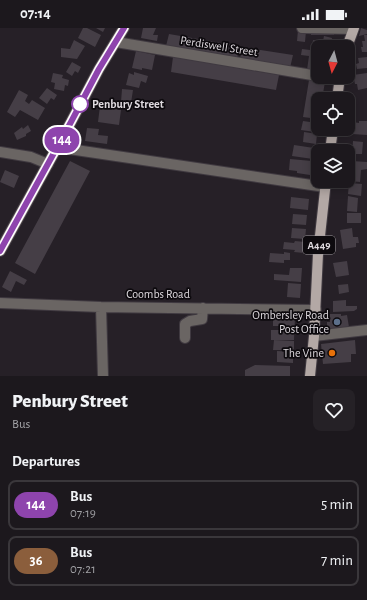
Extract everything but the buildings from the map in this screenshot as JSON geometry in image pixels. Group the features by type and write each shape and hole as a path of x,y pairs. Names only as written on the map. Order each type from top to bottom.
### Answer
{"main road":[{"path":"0,251 99,69 124,28"},
{"path":"350,40 353,29"},
{"name":"A449","path":"310,376 316,310 318,254 326,188"}],"street":[{"path":"302,28 353,29"},
{"name":"Perdiswell Street","path":"116,42 311,75"},
{"path":"59,144 69,149 311,182"},
{"path":"0,152 31,158 48,164"},
{"name":"Coombs Road","path":"0,303 101,307 316,310"},
{"path":"101,307 103,376"},
{"path":"185,338 185,324 192,320 202,319 203,308"},
{"path":"314,336 367,330"}],"bus line":[{"name":"144","path":"0,251 99,69 124,28"}],"place":[{"name":"Penbury Street","path":"80,104"},
{"name":"Ombersley Road Post Office","path":"337,322"},
{"name":"The Vine","path":"332,353"}]}
